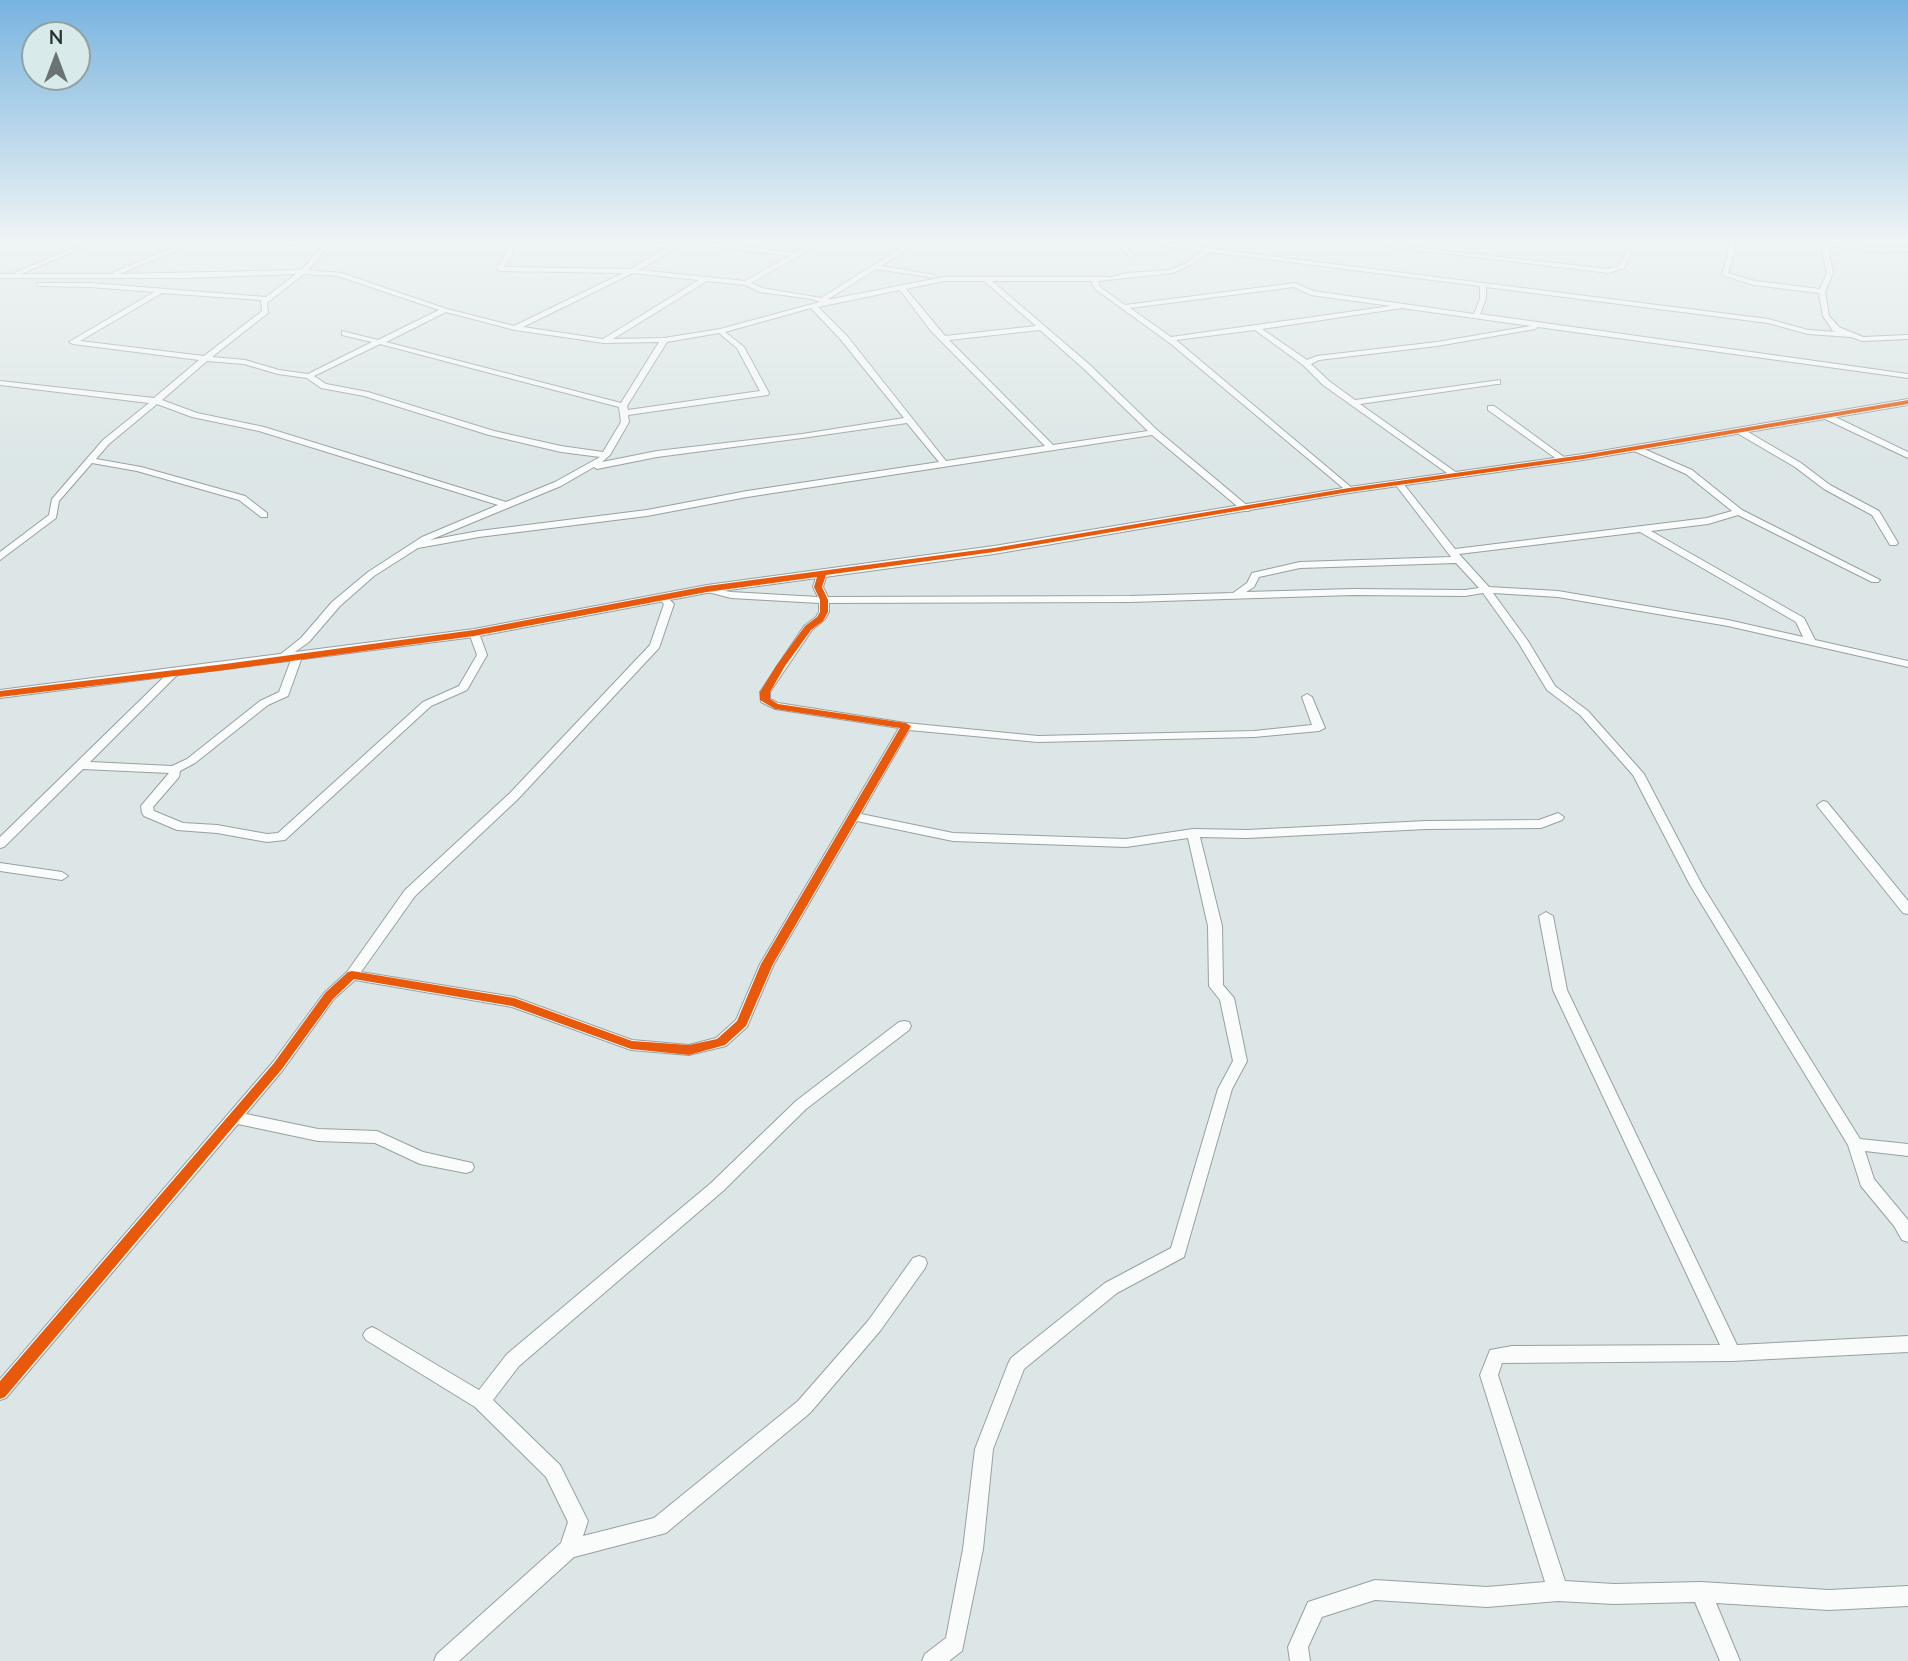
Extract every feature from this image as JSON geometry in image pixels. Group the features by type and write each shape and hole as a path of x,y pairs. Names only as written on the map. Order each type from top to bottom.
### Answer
{"street":[{"path":"118,316 73,342 245,362 278,372 309,376 324,386 365,394 492,433 561,449 606,455"},
{"path":"0,556 53,516 55,501 106,442 204,359 261,316"},
{"path":"309,376 434,316"},
{"path":"466,316 515,328 604,341 664,340 720,331 781,316"},
{"path":"515,328 541,316"},
{"path":"604,341 646,316"},
{"path":"822,316 844,338 945,465"},
{"path":"925,316 1051,448"},
{"path":"1026,316 1087,367 1154,432 1246,509"},
{"path":"1136,316 1169,340 1349,490"},
{"path":"1169,340 1351,316"},
{"path":"1476,316 1908,376"},
{"path":"1723,316 1768,321 1808,332 1851,335"},
{"path":"1826,316 1836,329 1862,339 1908,337"},
{"path":"1306,363 1317,358 1528,330 1539,325"},
{"path":"944,338 1040,328"},
{"path":"1256,328 1306,363 1326,383 1454,475"},
{"path":"345,334 625,410 765,393 740,347 720,331"},
{"path":"589,468 606,455 625,422 625,410 664,340"},
{"path":"1356,402 1497,382"},
{"path":"0,383 156,401 195,415 261,429 506,505"},
{"path":"0,694 474,634 708,589 994,550 1349,490 1637,449 1908,402"},
{"path":"1491,408 1564,460"},
{"path":"1825,416 1908,455"},
{"path":"281,659 305,640 336,604 371,575 425,539 589,468 657,454 908,420"},
{"path":"1740,431 1827,487 1877,513 1893,543"},
{"path":"419,545 479,534 647,513 747,494 1154,432"},
{"path":"1637,449 1689,472 1739,512 1875,580"},
{"path":"90,460 138,469 242,498 264,515"},
{"path":"1399,484 1486,590 1523,641 1551,688 1584,713 1638,774 1696,885 1855,1144 1867,1182 1900,1221 1908,1235"},
{"path":"1235,596 1251,585 1255,575 1300,565 1456,556 1708,521 1739,512"},
{"path":"1641,529 1800,620 1811,642"},
{"path":"822,574 818,587 824,600 824,612 820,620 808,628 765,692 765,700 775,706 906,726 1038,739 1254,734 1319,728 1307,697"},
{"path":"708,589 731,595 824,600 1117,599 1465,593 1486,590 1584,598 1728,623 1908,664"},
{"path":"0,1392 278,1066 329,996 352,975 411,893 514,796 655,646 668,604 663,597"},
{"path":"174,770 175,775 147,806 148,813 181,827 217,829 267,838 281,836 428,704 463,688 482,655 474,634"},
{"path":"79,765 174,770 191,761 264,703 284,694 297,657"},
{"path":"0,844 173,674"},
{"path":"352,975 514,1002 631,1045 689,1050 721,1042 741,1023 767,964 906,726"},
{"path":"1823,805 1908,910"},
{"path":"852,816 967,837 1126,844 1193,833 1247,834 1426,825 1541,824 1558,817"},
{"path":"932,1661 955,1644 973,1549 984,1449 1017,1364 1111,1288 1178,1252 1225,1089 1240,1061 1227,998 1216,986 1215,926 1193,833"},
{"path":"0,867 62,876"},
{"path":"1546,916 1560,990 1732,1353"},
{"path":"481,1401 513,1360 717,1187 801,1105 904,1026"},
{"path":"234,1117 318,1135 377,1137 420,1158 466,1167"},
{"path":"1855,1144 1908,1150"},
{"path":"444,1661 569,1549 659,1526 804,1407 874,1326 919,1263"},
{"path":"372,1335 481,1401 553,1471 578,1521 569,1549"},
{"path":"1558,1591 1489,1375 1496,1356 1732,1353 1908,1344"},
{"path":"1300,1661 1298,1647 1315,1609 1375,1590 1487,1597 1558,1591 1614,1594 1701,1592 1829,1600 1908,1596"},
{"path":"1701,1592 1730,1661"}],"cycle path":[{"path":"0,694 474,633 707,589 994,550 1349,490 1583,457 1908,402"},
{"path":"0,1392 278,1066 329,996 352,975 514,1002 631,1045 689,1050 721,1042 742,1023 767,964 906,726 775,706 765,700 765,692 781,666 808,628 820,619 824,612 824,600 818,587 822,574"}]}
